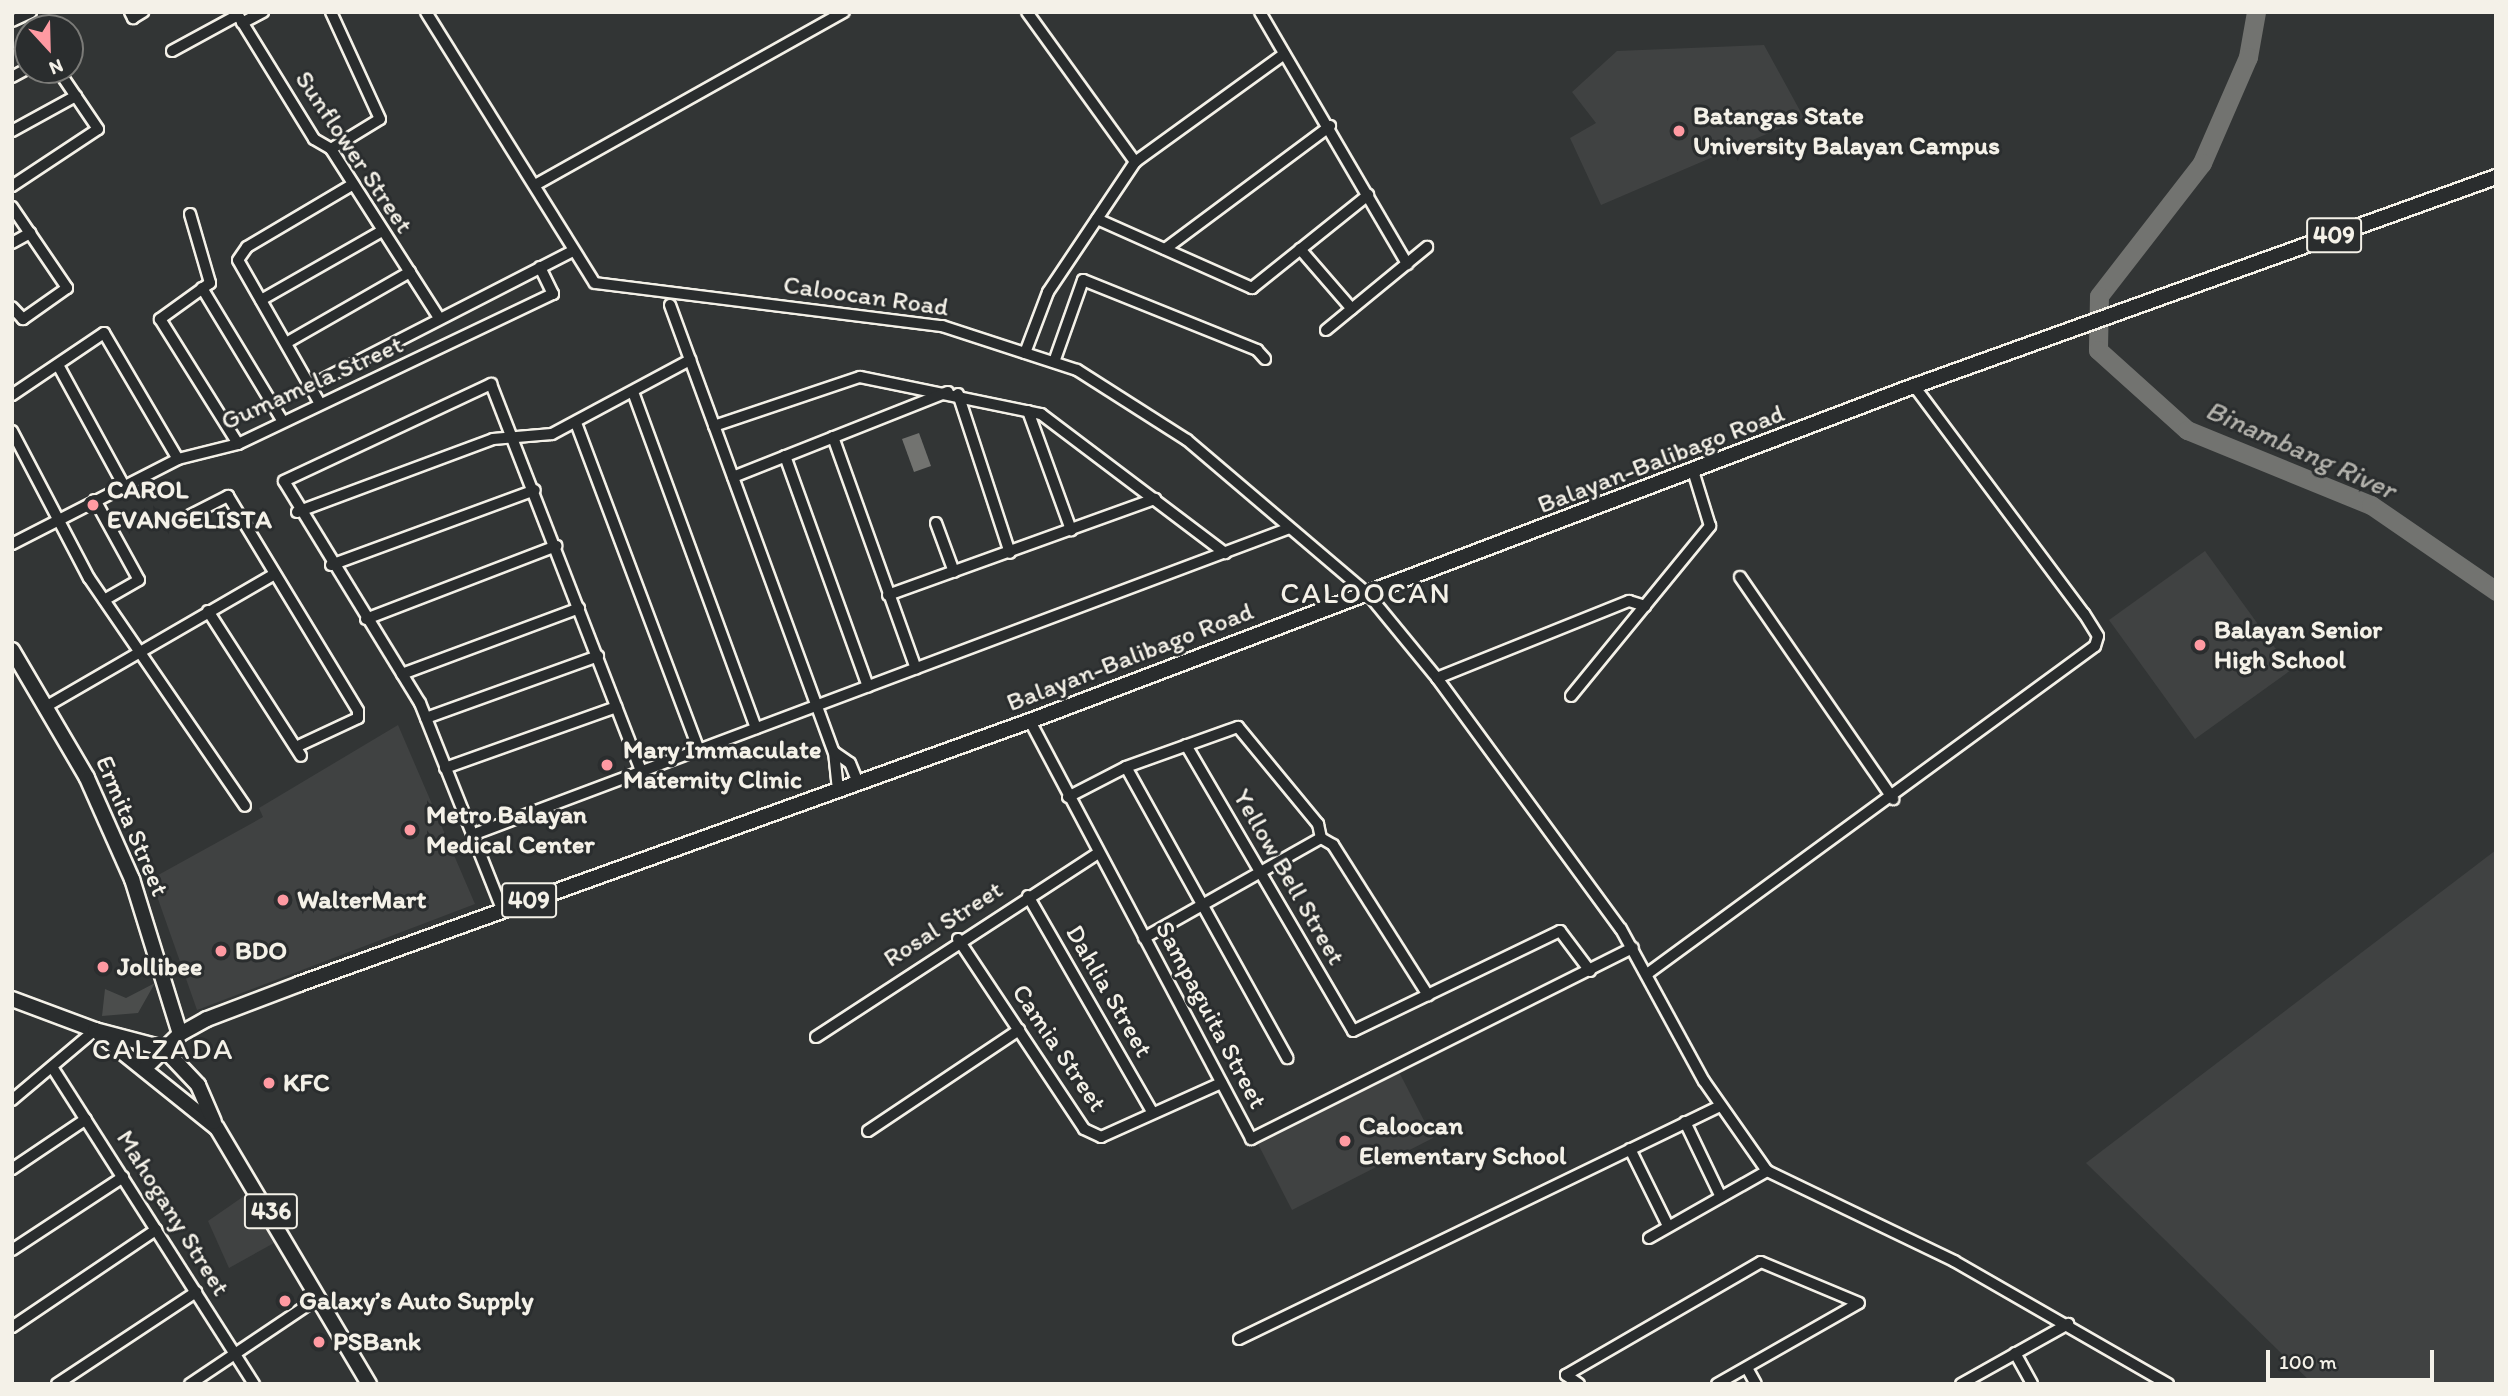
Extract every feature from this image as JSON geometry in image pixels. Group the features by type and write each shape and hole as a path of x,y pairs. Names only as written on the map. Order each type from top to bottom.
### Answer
{"main road":[{"name":"Balayan-Balibago Road","path":"146,1067 180,1034 502,909 1030,721 1694,474 1914,386 2496,177"},
{"name":"Ermita Street","path":"12,650 47,706 132,878 180,1034"},
{"name":"436","path":"12,999 95,1030 163,1048 198,1085 217,1128 369,1384"},
{"name":"436","path":"95,1030 146,1067 217,1128"}],"street":[{"path":"130,12 133,18 143,12"},
{"path":"172,51 239,17 263,12"},
{"path":"331,12 380,120 331,149"},
{"name":"Caloocan Road","path":"426,12 537,184 573,251 596,283 942,326 1077,370 1187,440 1368,594 1437,678 1633,948 1720,1106 1767,1171"},
{"path":"537,184 844,12"},
{"path":"1027,12 1135,162"},
{"path":"1260,12 1330,126 1407,264"},
{"name":"Sunflower Street","path":"239,17 314,139 331,149 380,232 438,316"},
{"path":"1024,353 1048,292 1135,162 1284,54"},
{"path":"12,186 98,129 68,84"},
{"path":"12,131 76,96"},
{"path":"1165,249 1330,126"},
{"path":"319,402 238,260 247,247 352,186"},
{"path":"1097,219 1252,288 1368,195"},
{"path":"12,207 66,288 23,319 12,307"},
{"path":"190,214 210,284 160,319 239,444"},
{"path":"261,300 380,232"},
{"path":"12,243 30,233"},
{"path":"1326,330 1427,247"},
{"path":"1300,249 1352,309"},
{"path":"310,386 438,316 573,251"},
{"name":"Gumamela Street","path":"12,544 177,459 239,444 319,402 553,294 540,267"},
{"path":"286,343 410,272"},
{"path":"1054,362 1083,279 1257,350 1265,359"},
{"path":"202,288 282,420"},
{"path":"670,305 834,752 838,790"},
{"path":"12,396 104,333 177,459"},
{"path":"297,512 493,439 552,434 690,360"},
{"path":"58,365 124,485"},
{"path":"714,426 860,377 953,393 1028,411 1155,499 1225,553"},
{"path":"502,909 426,718 402,674 297,512 284,481 491,384 535,490 641,771"},
{"path":"1647,974 1893,799 2095,646 2098,636 1914,386"},
{"path":"633,392 756,728"},
{"path":"733,477 953,393"},
{"path":"953,393 1010,553"},
{"path":"1028,411 1070,530"},
{"path":"576,423 699,750"},
{"path":"12,431 104,600 136,651 245,806"},
{"path":"833,438 916,668"},
{"path":"785,456 868,687"},
{"path":"1571,695 1710,526 1694,474"},
{"path":"331,565 535,490"},
{"path":"181,520 228,496 358,711 358,718 298,751 208,611"},
{"path":"888,595 1155,499"},
{"path":"95,500 139,580 104,600"},
{"path":"936,523 954,572"},
{"path":"472,835 1287,529"},
{"path":"366,618 556,546"},
{"path":"47,706 136,651 275,574"},
{"path":"1740,577 1893,799"},
{"path":"1437,678 1629,601 1645,606"},
{"path":"402,674 579,608"},
{"path":"426,718 598,656"},
{"path":"445,768 616,707"},
{"name":"Sampaguita Street","path":"1030,721 1251,1139 1633,948"},
{"path":"1068,797 1126,767 1222,729 1249,733 1318,824 1321,838 1333,845 1428,995 1560,931 1590,971"},
{"name":"Yellow Bell Street","path":"1186,745 1353,1031 1428,995"},
{"path":"834,752 850,763 858,783"},
{"path":"1126,767 1287,1058"},
{"path":"1144,938 1321,838"},
{"name":"Rosal Street","path":"816,1037 958,939 1098,853"},
{"name":"Dahlia Street","path":"1028,896 1151,1110"},
{"name":"Camia Street","path":"958,939 1084,1129 1101,1137 1151,1110 1221,1083"},
{"path":"12,1100 95,1030"},
{"path":"868,1131 1018,1030"},
{"name":"Mahogany Street","path":"52,1067 254,1384"},
{"path":"1239,1339 1720,1106"},
{"path":"12,1169 86,1119"},
{"path":"1685,1122 1721,1197"},
{"path":"1630,1149 1668,1226"},
{"path":"1649,1238 1767,1171 2068,1324 2168,1384"},
{"path":"12,1250 123,1177"},
{"path":"12,1327 156,1230"},
{"path":"1580,1384 1566,1375 1761,1262 1859,1303 1717,1384"},
{"path":"57,1384 196,1292"},
{"path":"190,1384 318,1298"},
{"path":"1961,1384 2068,1324"},
{"path":"2015,1353 2032,1384"},
{"path":"1747,1368 1756,1384"}],"shaded area":[{"name":"Batangas State University Balayan Campus","path":"1764,45 1804,118 1601,205 1570,138 1596,123 1572,92 1617,51"},
{"path":"919,433 931,466 914,472 902,439"},
{"name":"Balayan Senior High School","path":"2205,551 2291,670 2195,739 2109,620"},
{"name":"WalterMart","path":"398,725 475,904 197,1010 151,879 263,817 259,808"},
{"path":"2496,850 2496,1384 2313,1384 2086,1163"},
{"path":"155,983 138,1013 102,1016 105,989 126,998"},
{"name":"Caloocan Elementary School","path":"1399,1072 1433,1138 1292,1210 1258,1144"},
{"path":"247,1194 274,1243 229,1268 208,1221"}],"waterway":[{"name":"Binambang River","path":"2256,12 2248,57 2202,163 2099,296 2098,350 2187,430 2371,505 2496,591"}],"place":[{"name":"Batangas State University Balayan Campus","path":"1679,131"},
{"name":"CAROL EVANGELISTA","path":"93,505"},
{"name":"Balayan Senior High School","path":"2200,645"},
{"name":"Mary Immaculate Maternity Clinic","path":"607,765"},
{"name":"Metro Balayan Medical Center","path":"410,830"},
{"name":"WalterMart","path":"283,900"},
{"name":"BDO","path":"221,951"},
{"name":"Jollibee","path":"103,967"},
{"name":"KFC","path":"269,1083"},
{"name":"Caloocan Elementary School","path":"1345,1141"},
{"name":"Galaxy’s Auto Supply","path":"285,1301"},
{"name":"PSBank","path":"319,1342"}],"district":[{"name":"CALOOCAN","path":"1366,593"},
{"name":"CALZADA","path":"163,1049"}]}
